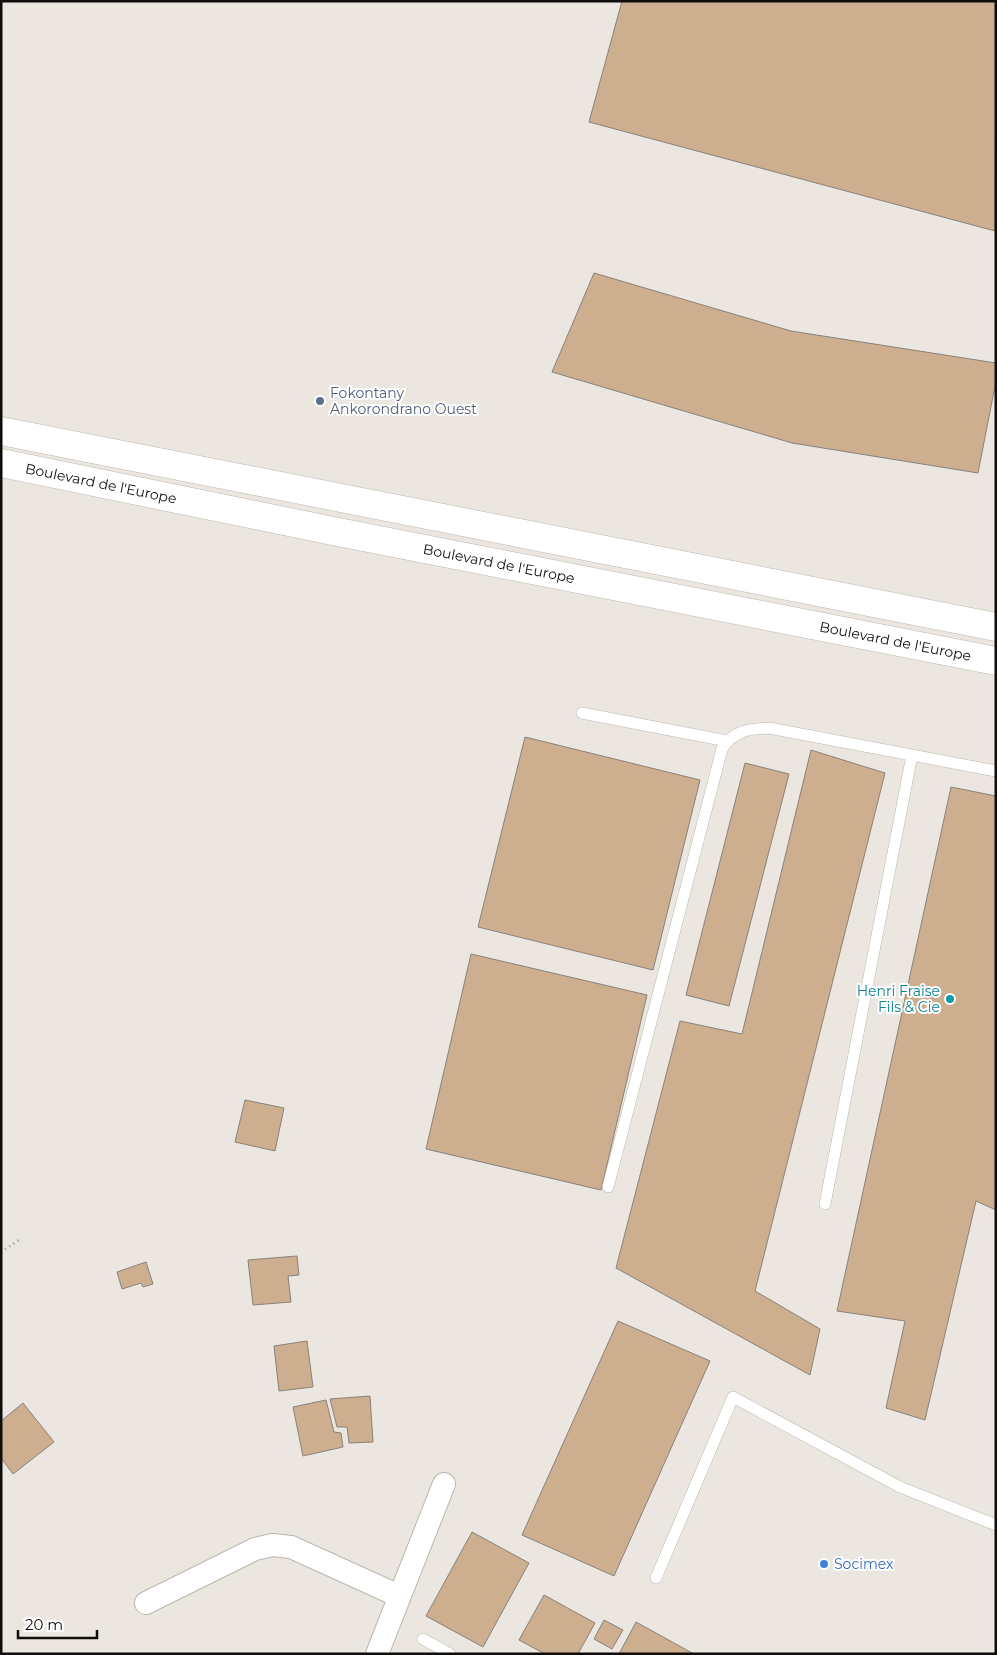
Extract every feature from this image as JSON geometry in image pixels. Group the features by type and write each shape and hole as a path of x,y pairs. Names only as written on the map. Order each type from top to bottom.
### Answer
{"main road":[{"path":"1,430 996,627"},
{"name":"Boulevard de l'Europe","path":"1,463 333,531 996,661"}],"street":[{"path":"377,1654 444,1484"},
{"path":"146,1603 255,1549 272,1546 291,1547 399,1596"}],"lane":[{"path":"582,713 727,741"},
{"path":"608,1188 722,749 727,741 732,736 747,730 770,728 996,771"},
{"path":"825,1204 912,755"},
{"path":"656,1578 733,1397 900,1487 996,1525"},
{"path":"423,1639 450,1654"}],"path":[{"path":"1,1252 19,1240"}],"building":[{"path":"622,1 996,1 995,231 589,122"},
{"path":"594,273 791,331 996,363 996,381 978,473 792,443 552,372"},
{"path":"525,737 700,780 653,970 478,927"},
{"path":"811,750 885,773 755,1291 820,1329 810,1375 616,1268 680,1021 742,1034"},
{"path":"745,763 789,774 729,1006 686,995"},
{"name":"Henri Fraise Fils & Cie","path":"951,787 996,796 996,1210 976,1201 925,1420 886,1408 905,1321 837,1311"},
{"path":"471,954 647,995 601,1190 426,1149"},
{"path":"245,1100 284,1108 275,1151 235,1142"},
{"path":"297,1256 299,1275 288,1276 291,1302 253,1305 248,1260"},
{"path":"146,1262 153,1284 143,1287 141,1283 122,1289 117,1272"},
{"path":"618,1321 710,1361 614,1576 522,1535"},
{"path":"307,1341 313,1387 279,1391 274,1346"},
{"path":"370,1396 373,1442 349,1443 347,1427 337,1427 330,1399"},
{"path":"326,1400 334,1432 341,1433 343,1447 303,1456 293,1407"},
{"path":"23,1403 54,1442 13,1474 1,1458 1,1421"},
{"path":"472,1532 529,1563 483,1647 426,1616"},
{"path":"544,1595 595,1623 578,1654 545,1654 519,1640"},
{"path":"604,1620 623,1630 612,1649 594,1639"},
{"path":"636,1622 694,1654 619,1654"}],"place":[{"name":"Fokontany Ankorondrano Ouest","path":"320,401"},
{"name":"Henri Fraise Fils & Cie","path":"950,999"},
{"name":"Socimex","path":"824,1564"}]}
